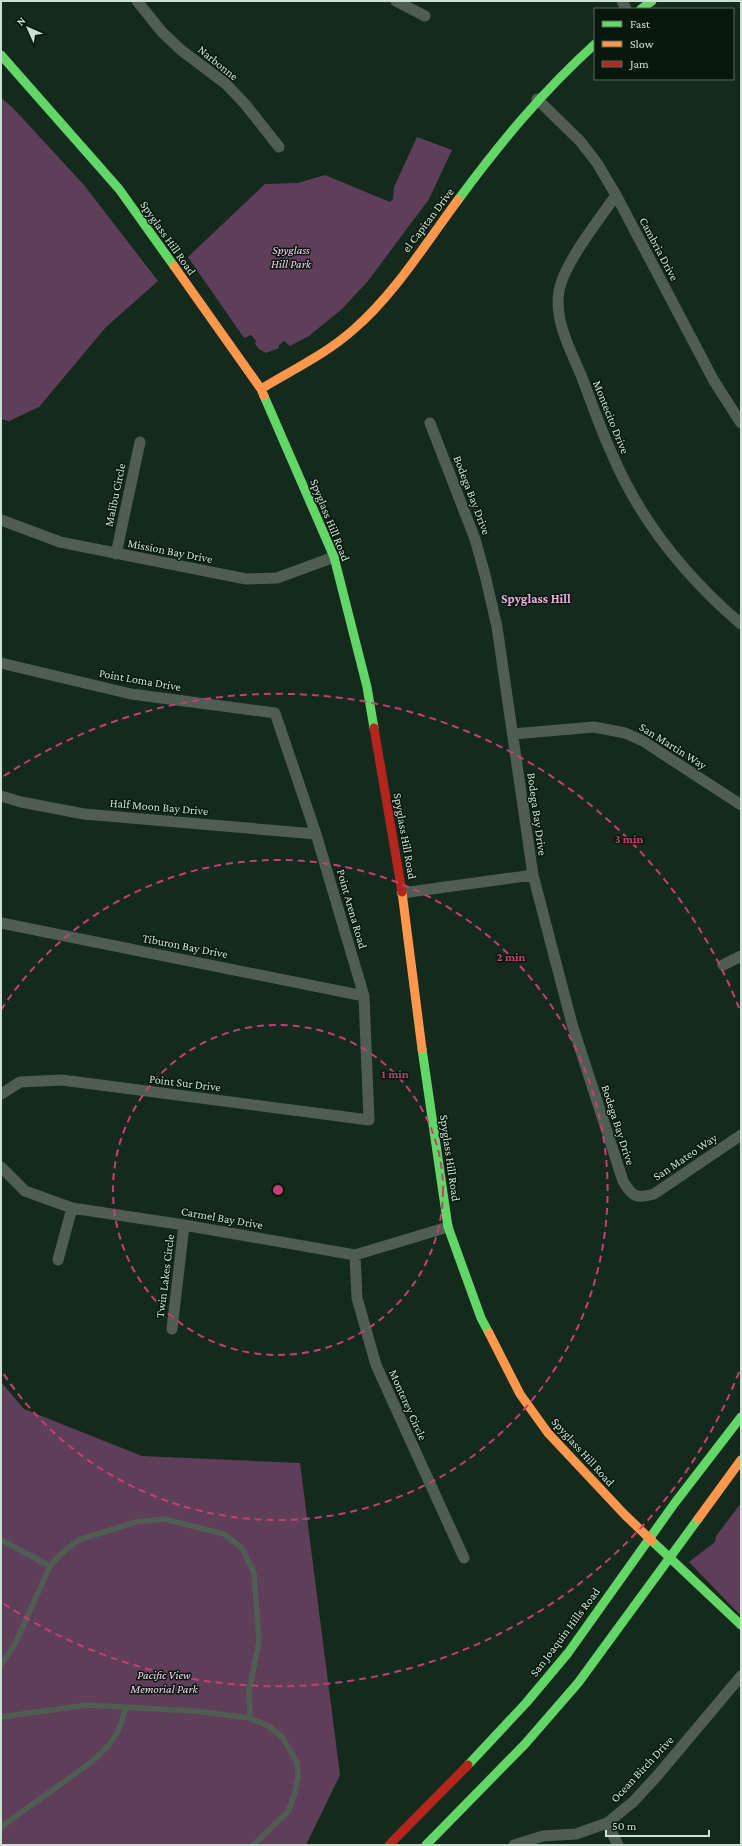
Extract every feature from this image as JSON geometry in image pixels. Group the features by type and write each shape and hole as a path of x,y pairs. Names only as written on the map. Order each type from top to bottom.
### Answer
{"main road":[{"path":"641,8 650,1"},
{"name":"el Capitan Drive","path":"261,389 330,348 353,330 373,311 396,283 498,146 537,99 594,45"},
{"name":"Spyglass Hill Road","path":"1,55 119,189 261,389 334,557 367,687 402,893 428,1092 448,1226 481,1318 520,1394 548,1432 624,1514 741,1625"},
{"name":"San Joaquin Hills Road","path":"389,1845 505,1726 567,1653 718,1443 741,1417"},
{"path":"426,1845 525,1744 573,1688 670,1559 741,1460"}],"street":[{"name":"Narbonne","path":"137,1 162,32 181,50 226,84 245,104 279,147"},
{"path":"396,1 425,16"},
{"name":"Cambria Drive","path":"537,99 580,141 597,163 616,195 714,381 741,423"},
{"name":"Montecito Drive","path":"616,195 571,262 564,276 559,292 558,304 562,327 612,454 633,496 658,536 688,572 720,606 741,624"},
{"name":"Bodega Bay Drive","path":"430,423 475,539 485,574 497,627 532,874 572,1024 623,1181 630,1193 642,1198"},
{"name":"Malibu Circle","path":"116,554 140,442"},
{"name":"Mission Bay Drive","path":"1,520 60,542 246,579 277,578 334,557"},
{"name":"Point Loma Drive","path":"1,663 131,694 275,713"},
{"name":"Point Arena Road","path":"275,713 316,834 364,996 369,1120"},
{"name":"San Martin Way","path":"513,734 594,728 625,733 643,741 741,805"},
{"name":"Half Moon Bay Drive","path":"1,796 22,802 84,814 316,834"},
{"path":"402,893 532,874"},
{"name":"Tiburon Bay Drive","path":"1,923 364,996"},
{"path":"723,965 741,956"},
{"name":"Point Sur Drive","path":"1,1094 20,1082 62,1080 369,1120"},
{"name":"San Mateo Way","path":"642,1198 654,1194 741,1135"},
{"name":"Carmel Bay Drive","path":"1,1166 24,1191 72,1208 184,1225 355,1255 448,1226"},
{"path":"58,1260 72,1208"},
{"name":"Twin Lakes Circle","path":"172,1329 184,1225"},
{"name":"Monterey Circle","path":"355,1255 357,1298 376,1365 464,1558"},
{"name":"Ocean Birch Drive","path":"514,1845 543,1836 576,1834 607,1823 633,1802 657,1776 741,1676"},
{"path":"607,1823 618,1845"}],"lane":[{"path":"1,1665 15,1644 50,1566 78,1540 136,1522 164,1519 224,1534 242,1548 254,1573 259,1641 249,1692 250,1718"},
{"path":"1,1540 50,1566"},
{"path":"1,1717 87,1705 194,1711 250,1718 270,1727 283,1738 296,1763 298,1777 296,1793 288,1812 253,1845"},
{"path":"1,1827 93,1761 109,1745 118,1731 126,1708"}],"green space":[{"path":"1,98 12,107 84,185 158,281 106,327 39,407 9,421 1,419"},
{"name":"Spyglass Hill Park","path":"417,137 452,150 429,199 368,281 342,309 309,336 290,346 284,341 279,345 279,348 266,353 259,349 255,344 256,341 251,335 244,338 188,257 265,184 298,183 325,175 390,202 393,199 394,187"},
{"name":"Pacific View Memorial Park","path":"1,1382 24,1409 142,1456 300,1463 340,1775 306,1845 1,1845"},
{"path":"741,1503 741,1616 689,1562 715,1542 716,1536"}],"traffic: fast":[{"path":"642,8 652,1"},
{"path":"458,200 490,158 539,99 594,45"},
{"path":"1,55 119,189 174,266"},
{"path":"264,396 334,557 367,687 374,728"},
{"path":"422,1049 448,1227 481,1318 489,1333"},
{"path":"468,1765 526,1703 568,1653 674,1504 741,1417"},
{"path":"426,1845 525,1744 578,1683 698,1519"},
{"path":"652,1541 741,1625"}],"traffic: slow":[{"path":"261,389 332,347 368,316 396,285 458,200"},
{"path":"174,266 261,389 264,396"},
{"path":"402,892 422,1049"},
{"path":"489,1333 520,1394 548,1433 624,1514 652,1541"},
{"path":"698,1519 741,1460"}],"traffic: jam":[{"path":"374,728 402,892"},
{"path":"389,1845 468,1765"}],"district":[{"name":"Spyglass Hill","path":"536,598"}]}
